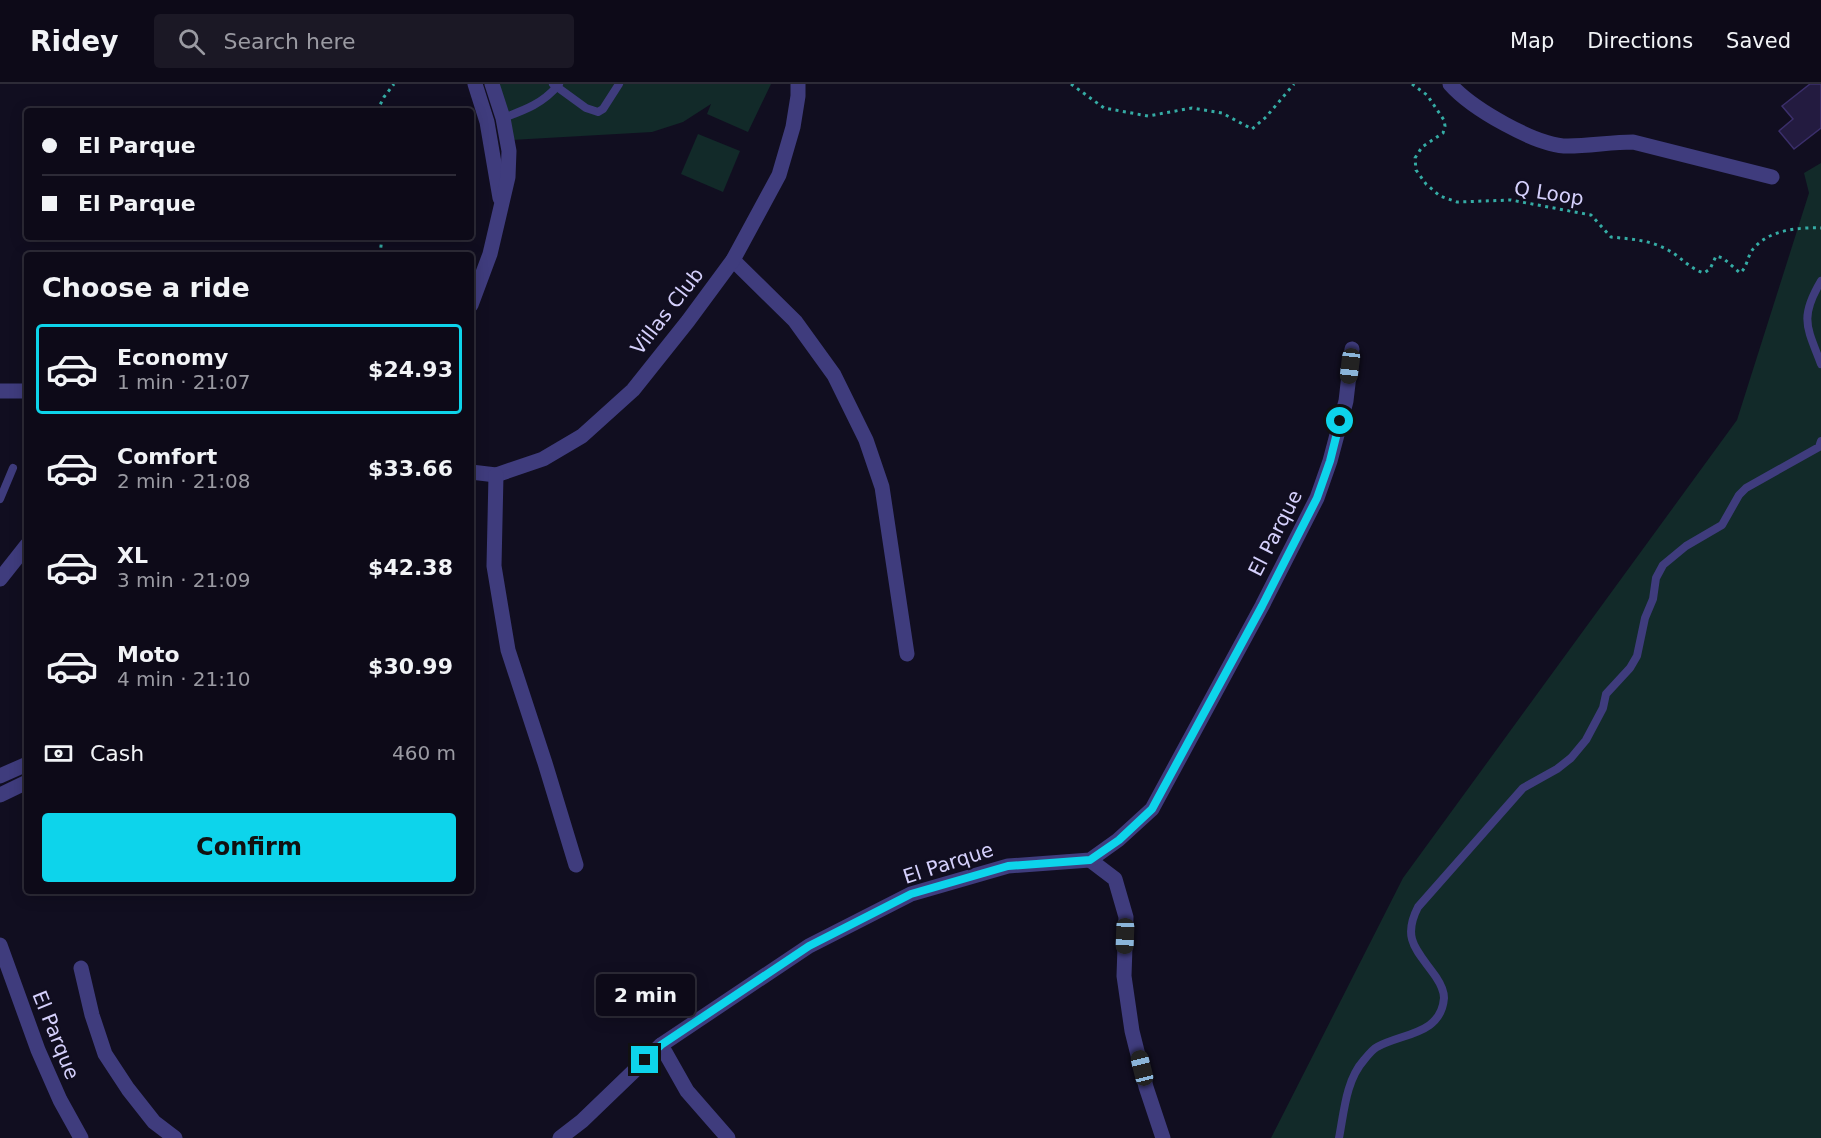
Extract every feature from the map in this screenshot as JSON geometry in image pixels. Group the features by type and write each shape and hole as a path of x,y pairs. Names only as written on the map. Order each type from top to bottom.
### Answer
{"street":[{"path":"475,84 487,122 501,204"},
{"path":"474,296 490,254 508,177 509,151 504,118 492,84"},
{"name":"Villas Club","path":"474,472 496,474 543,459 582,436 633,390 733,260 779,175 793,127 798,84"},
{"path":"1450,84 1474,106 1492,117 1553,144 1566,146 1633,142 1772,177"},
{"path":"733,260 795,321 834,375 866,440 882,488 907,654"},
{"name":"El Parque","path":"560,1138 582,1121 661,1045 809,946 911,894 1008,866 1090,860 1119,840 1152,809 1262,606 1317,498 1330,461 1346,401 1352,349"},
{"path":"0,390 24,391"},
{"path":"496,474 494,566 508,650 546,763 576,866"},
{"path":"0,579 24,549"},
{"path":"0,776 24,765"},
{"path":"0,795 24,783"},
{"path":"1090,860 1115,879 1126,916 1124,976 1132,1031 1146,1087 1163,1138"},
{"name":"El Parque","path":"1,949 38,1050 60,1100 81,1138"},
{"path":"81,968 92,1015 105,1054 128,1089 154,1122 175,1138"},
{"path":"661,1045 687,1091 728,1138"}],"lane":[{"path":"504,118 545,99 556,85 586,108 598,112 603,109 619,84"},
{"path":"1821,281 1811,298 1806,316 1821,364"},
{"path":"1339,1138 1350,1086 1362,1062 1376,1047 1431,1025 1444,998 1441,985 1411,940 1409,929 1418,908 1523,788 1557,769 1571,758 1586,740 1603,708 1606,694 1630,668 1637,656 1653,599 1656,578 1663,565 1686,546 1722,525 1739,495 1746,488 1819,447 1821,441"},
{"path":"0,499 13,468"}],"path":[{"path":"378,108 394,84"},
{"path":"1071,84 1104,108 1148,116 1192,108 1222,113 1252,129 1266,117 1294,84"},
{"name":"Q Loop","path":"1412,84 1427,95 1444,120 1445,126 1443,133 1422,147 1415,158 1416,170 1426,184 1440,196 1456,202 1511,200 1591,215 1611,237 1643,240 1667,249 1696,271 1704,273 1710,269 1716,256 1723,258 1740,273 1752,249 1761,242 1777,234 1796,229 1821,228"}],"green space":[{"path":"498,84 771,84 748,132 707,114 711,104 683,122 652,132 511,140"},
{"path":"698,134 740,151 723,192 681,174"},
{"path":"1821,163 1821,1138 1271,1138 1403,878 1737,420 1809,193 1804,173"}],"building":[{"path":"1810,84 1821,84 1821,128 1794,149 1779,131 1793,119 1782,106"}],"route":[{"path":"645,1060 661,1045 809,946 911,894 1008,866 1090,860 1119,840 1152,809 1262,606 1317,498 1330,461 1340,421"}]}
